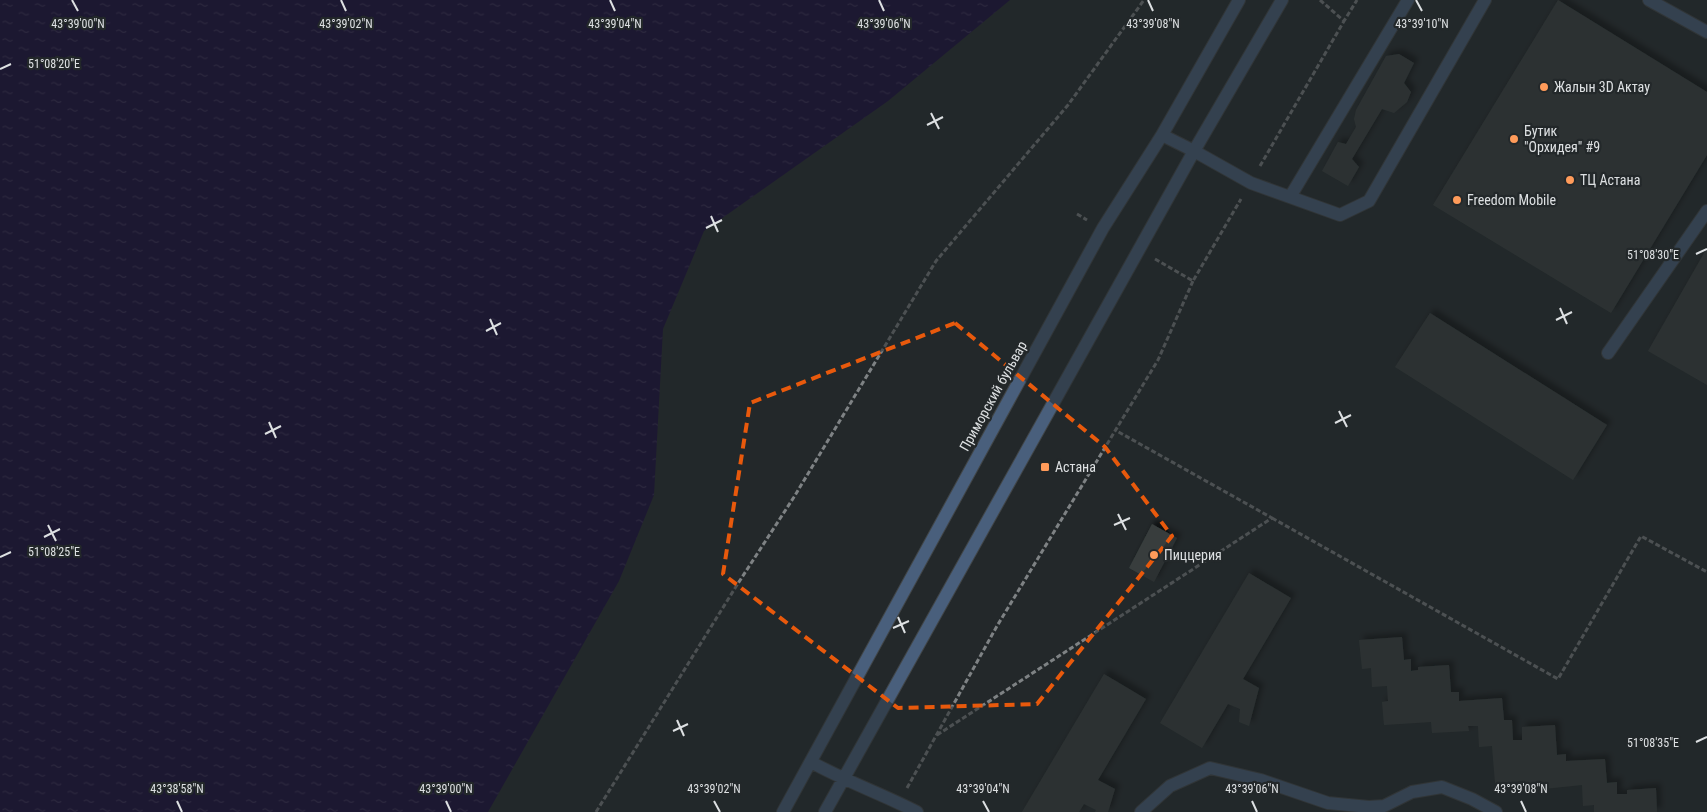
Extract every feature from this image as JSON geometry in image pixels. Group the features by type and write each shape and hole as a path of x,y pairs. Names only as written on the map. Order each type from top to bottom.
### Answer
{"street":[{"name":"Приморский бульвар","path":"783,812 1103,228 1162,135 1239,0"},
{"path":"825,812 1194,151 1282,0"},
{"path":"1290,197 1408,0"},
{"path":"1162,135 1251,183 1340,215 1368,201 1485,0"},
{"path":"1649,0 1707,32"},
{"path":"1608,354 1707,211"},
{"path":"811,762 843,780 917,812"},
{"path":"1141,812 1170,786 1210,768 1261,780 1325,808 1384,806 1412,792 1442,787 1472,799 1496,812"}],"path":[{"path":"596,812 737,585 794,498 936,261 1068,105 1144,0"},
{"path":"1320,0 1344,21 1357,0"},
{"path":"899,803 996,626 1158,360 1193,281"},
{"path":"1115,430 1558,679 1641,536 1707,572"},
{"path":"936,736 1272,518"}],"highlighted area":[{"path":"955,323 1105,447 1172,536 1037,704 898,708 723,574 750,403"}],"water":[{"path":"0,0 1010,0 888,101 704,231 663,329 654,495 619,581 488,812 0,812"}],"building":[{"name":"ТЦ Астана","path":"1558,0 1707,92 1707,155 1611,313 1433,205"},
{"path":"1399,54 1414,63 1404,83 1411,92 1407,102 1394,113 1382,109 1352,159 1359,167 1348,186 1322,171 1338,142 1346,144 1356,127 1354,119 1356,110 1386,56"},
{"path":"1707,248 1707,385 1648,351"},
{"path":"1430,313 1607,425 1573,480 1395,367"},
{"path":"1152,524 1177,538 1154,582 1129,568"},
{"path":"1249,573 1291,598 1243,679 1259,688 1249,726 1239,722 1240,709 1228,704 1202,748 1160,723"},
{"path":"1402,637 1404,660 1411,659 1411,671 1418,670 1418,667 1449,665 1451,692 1459,692 1459,701 1502,698 1504,720 1512,720 1513,740 1522,740 1522,727 1555,725 1557,755 1566,754 1566,761 1605,759 1607,783 1617,782 1617,794 1627,794 1627,790 1656,788 1657,812 1594,812 1594,805 1583,806 1582,785 1524,791 1524,781 1495,783 1492,746 1479,747 1478,726 1468,726 1469,731 1432,733 1431,722 1384,725 1382,702 1388,701 1387,686 1372,687 1371,668 1362,669 1359,640"},
{"path":"1104,674 1146,699 1098,780 1115,789 1108,812 1095,812 1096,810 1084,804 1079,812 1022,812"}],"place":[{"name":"Жалын 3D Актау","path":"1544,87"},
{"name":"Бутик \"Орхидея\" #9","path":"1514,139"},
{"name":"ТЦ Астана","path":"1570,180"},
{"name":"Freedom Mobile","path":"1457,200"},
{"name":"Астана","path":"1045,467"},
{"name":"Пиццерия","path":"1154,555"}]}
